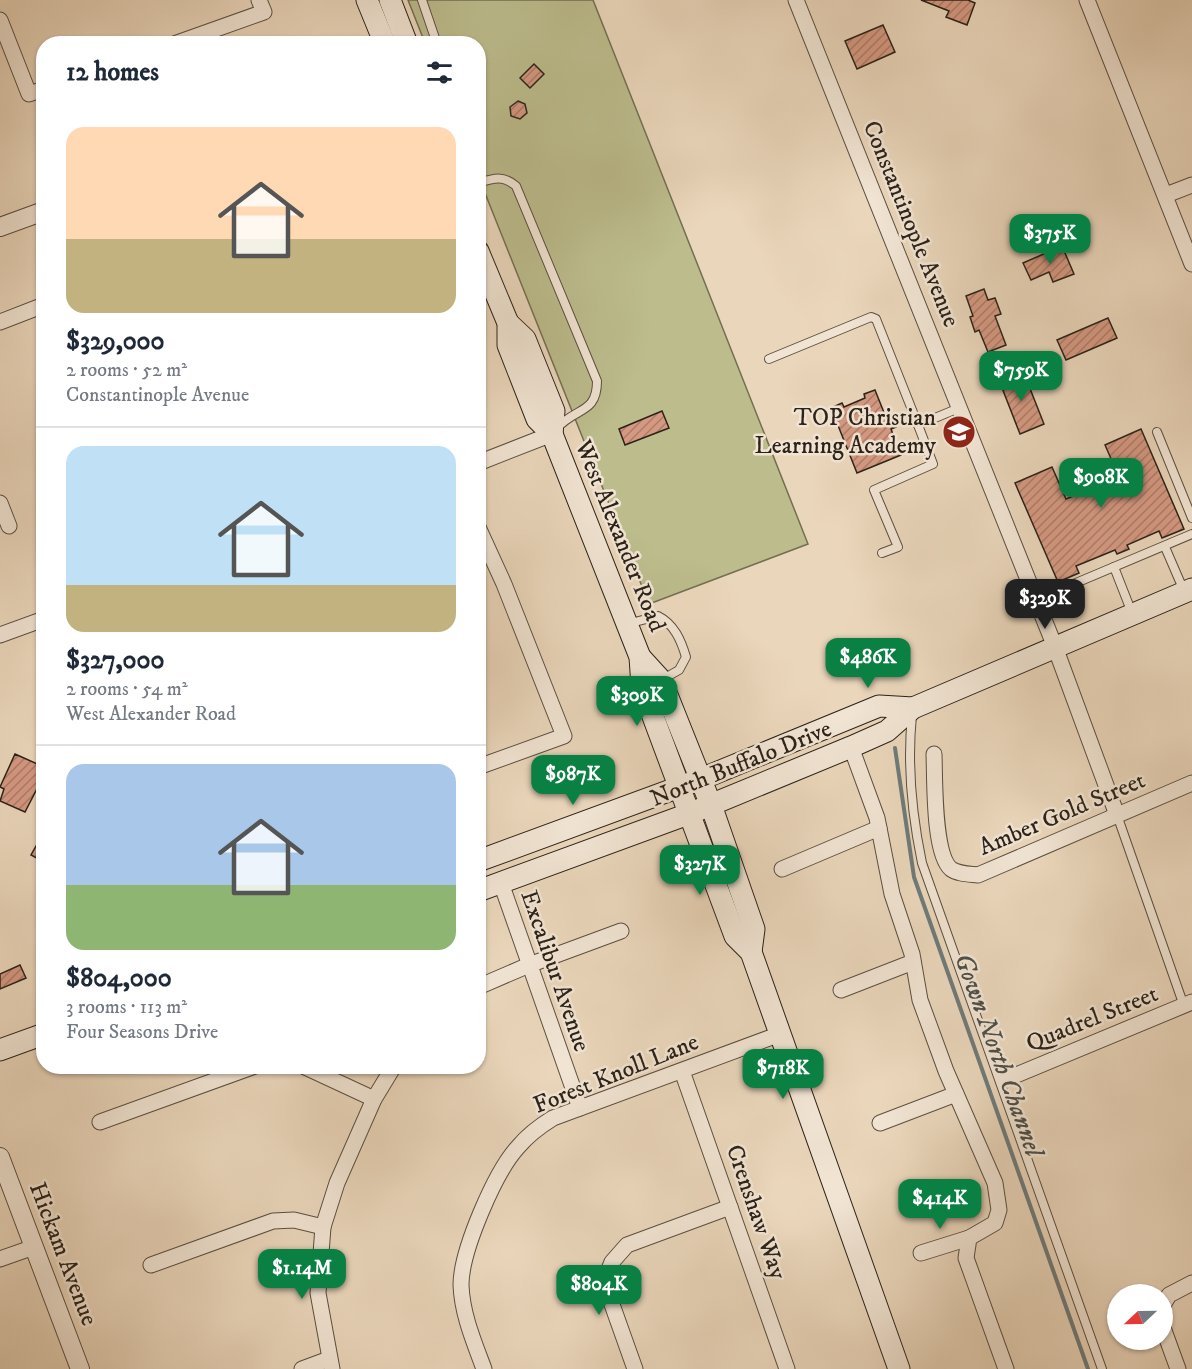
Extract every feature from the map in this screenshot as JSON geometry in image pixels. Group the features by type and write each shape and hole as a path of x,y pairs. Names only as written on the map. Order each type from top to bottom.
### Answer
{"main road":[{"path":"368,0 382,36"},
{"path":"390,0 404,36"},
{"name":"West Alexander Road","path":"486,270 508,323 525,339 554,411 552,434 640,657 642,687 691,813 735,936 751,952 899,1369"},
{"name":"North Buffalo Drive","path":"486,888 691,813 851,747 887,731 913,708 1188,591"},
{"name":"West Alexander Road","path":"640,657 661,680 711,805 754,928 751,952"},
{"name":"North Buffalo Drive","path":"486,858 681,787 879,706 913,708"},
{"path":"0,1050 36,1037"}],"street":[{"name":"Constantinople Avenue","path":"796,0 1055,647 1117,815"},
{"path":"1088,0 1192,264"},
{"path":"192,36 261,6"},
{"path":"0,20 36,92"},
{"path":"1166,195 1192,185"},
{"path":"0,227 36,214"},
{"path":"0,322 36,308"},
{"path":"486,460 552,434"},
{"path":"0,503 9,526"},
{"path":"486,545 564,736 486,764"},
{"path":"0,635 36,622"},
{"path":"851,747 871,798 892,894 913,962 920,1000 956,1095 995,1183 999,1210 995,1223 969,1238 921,1253"},
{"name":"Amber Gold Street","path":"934,754 940,840 944,859 957,872 978,875 1192,783"},
{"path":"782,869 879,828"},
{"name":"Excalibur Avenue","path":"501,883 579,1108"},
{"path":"486,984 621,931"},
{"path":"841,990 913,962"},
{"name":"Quadrel Street","path":"1009,1078 1188,1004"},
{"name":"Forest Knoll Lane","path":"484,1369 466,1317 461,1287 462,1267 467,1246 502,1170 516,1149 543,1124 579,1108 780,1034"},
{"name":"Crenshaw Way","path":"682,1071 787,1369"},
{"path":"100,1122 233,1074"},
{"path":"320,1074 374,1099"},
{"path":"302,1369 330,1364 318,1293 323,1227 337,1183 374,1099 389,1074"},
{"path":"879,1123 956,1095"},
{"name":"Hickam Avenue","path":"0,1157 80,1369"},
{"path":"635,1369 609,1296 608,1272 612,1262 627,1245 730,1208"},
{"path":"151,1265 273,1221 294,1220 323,1227"},
{"path":"969,1238 966,1258 1006,1369"},
{"path":"0,1259 34,1247"},
{"path":"1173,1293 1192,1283"},
{"path":"1171,1350 1178,1369"}],"lane":[{"path":"422,0 434,36"},
{"path":"486,180 497,177 508,180 516,186 597,381 597,397 588,408 566,418 552,434"},
{"path":"769,359 866,318 876,319 933,464 874,490 898,547 882,553"},
{"path":"918,424 959,408"},
{"path":"1157,432 1192,518"},
{"path":"1064,588 1166,547 1192,534"},
{"path":"1166,547 1188,591"},
{"path":"1114,567 1132,615"},
{"path":"627,624 658,616 668,621 681,641 686,657 679,670 661,680"},
{"path":"913,708 909,740 915,830 922,863 1101,1369"},
{"name":"Constantinople Avenue","path":"1117,815 1188,1004"}],"green space":[{"path":"408,0 593,0 808,544 649,604 486,196 486,36 422,36"}],"building":[{"path":"921,0 968,0 975,3 967,25 946,17 949,11"},
{"path":"883,25 895,52 857,69 845,41"},
{"path":"534,64 544,74 530,88 520,78"},
{"path":"518,101 525,104 527,113 520,119 511,116 510,107"},
{"path":"1062,246 1074,274 1053,282 1049,272 1031,280 1023,263"},
{"path":"984,289 988,300 995,298 1001,314 995,316 1006,345 988,352 979,330 975,332 970,317 973,316 966,296"},
{"path":"1108,318 1117,338 1066,360 1057,340"},
{"path":"1015,369 1020,383 1027,381 1044,424 1020,434 997,375"},
{"path":"875,390 887,420 892,418 896,427 891,429 901,455 857,473 831,408 842,403 844,407 865,398 864,394"},
{"path":"662,411 669,428 625,445 619,429"},
{"path":"1141,429 1184,529 1162,538 1159,531 1127,545 1129,549 1117,554 1115,550 1076,566 1079,573 1058,582 1015,483 1052,467 1066,499 1119,477 1105,445"},
{"path":"15,754 36,763 36,791 25,812 0,801 4,789 0,787"},
{"path":"36,846 36,858 31,855"},
{"path":"20,965 26,978 0,989 0,974"}],"waterway":[{"name":"Gown North Channel","path":"895,748 914,877 1088,1369"}],"place":[{"name":"TOP Christian Learning Academy","path":"959,432"}]}
